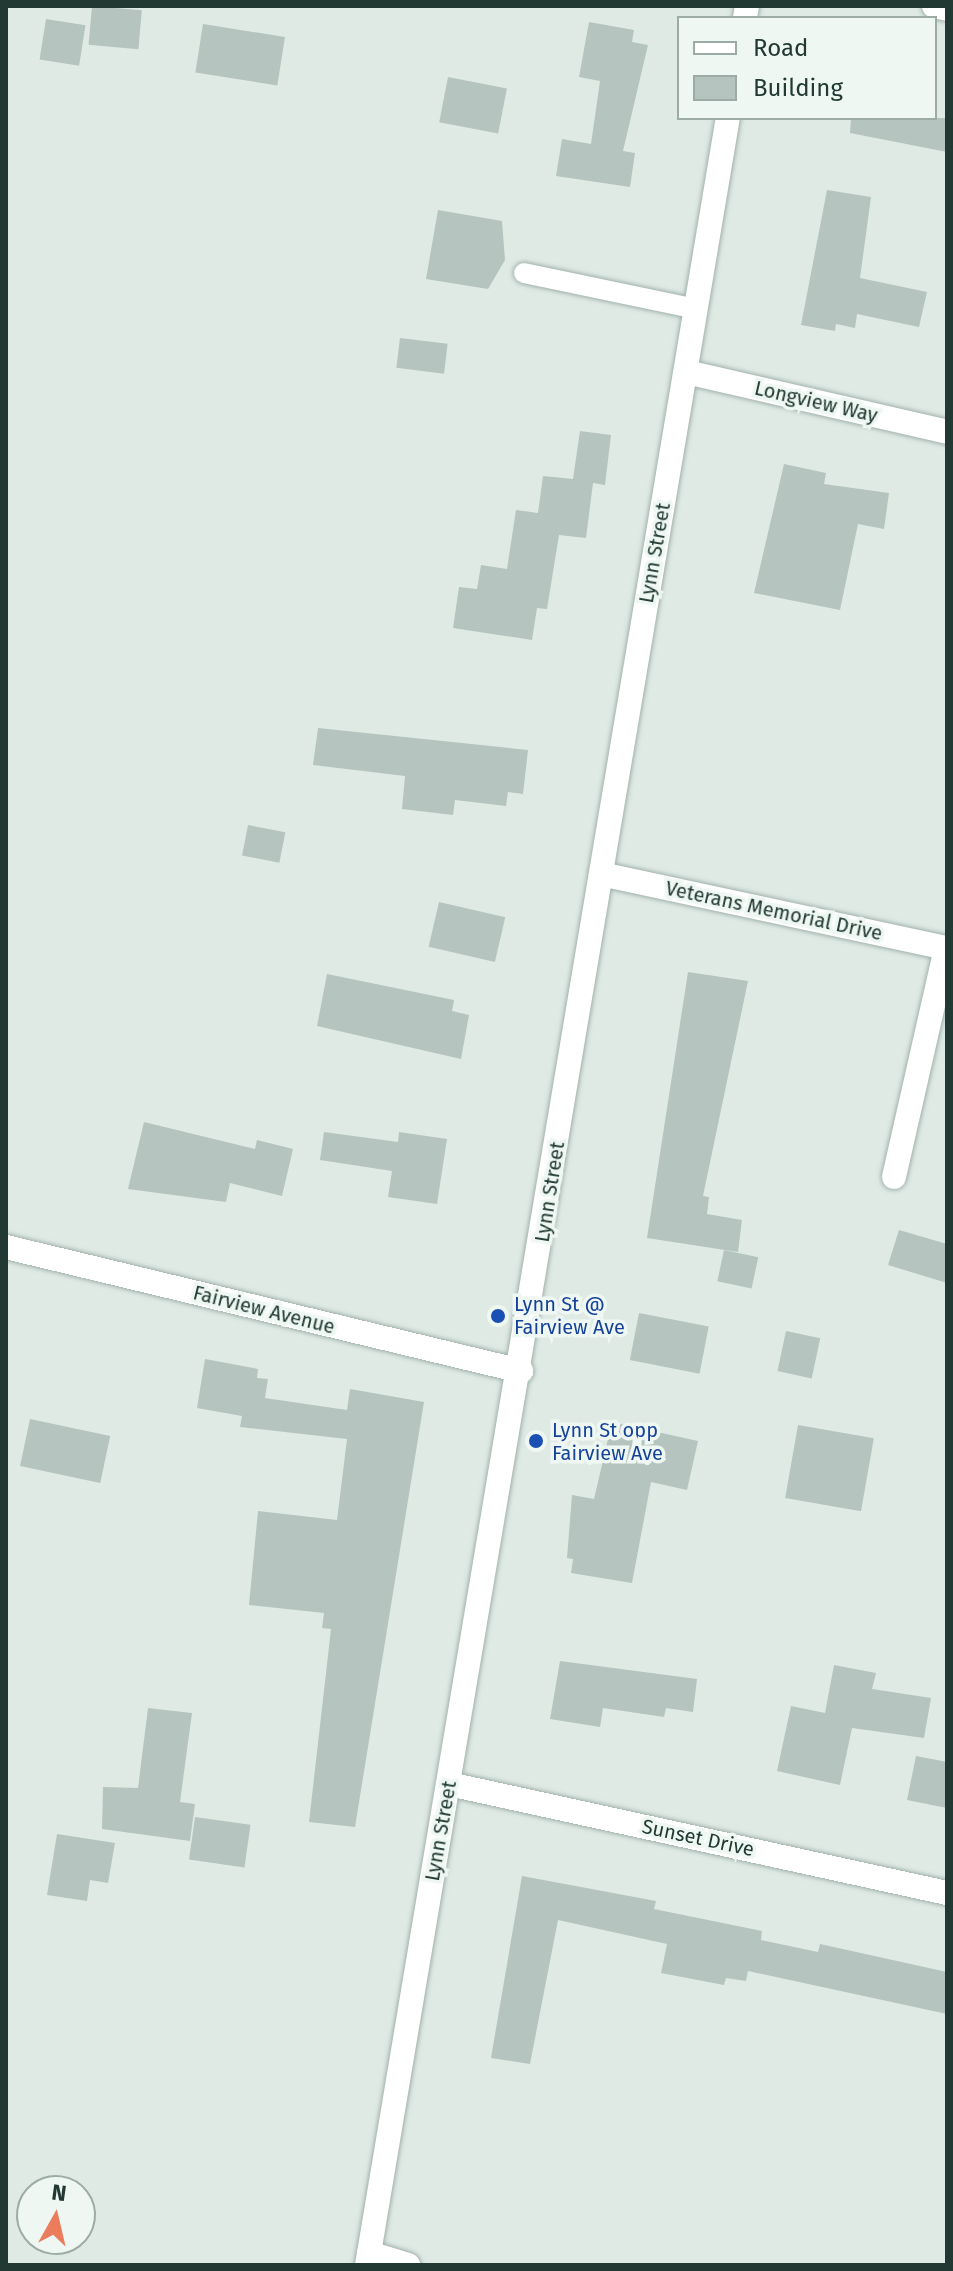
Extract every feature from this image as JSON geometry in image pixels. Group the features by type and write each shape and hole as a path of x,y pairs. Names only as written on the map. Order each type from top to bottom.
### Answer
{"main road":[{"path":"934,6 947,9"},
{"name":"Lynn Street","path":"368,2259 521,1371 728,120"},
{"name":"Longview Way","path":"686,372 947,432"},
{"name":"Veterans Memorial Drive","path":"601,874 946,948"},
{"path":"894,1177 946,948"},
{"name":"Fairview Avenue","path":"6,1247 521,1371"},
{"name":"Sunset Drive","path":"449,1784 947,1893"},
{"path":"368,2259 408,2265"}],"lane":[{"path":"524,273 696,309"}],"building":[{"path":"92,6 142,10 138,49 89,45"},
{"path":"46,19 86,25 79,66 40,59"},
{"path":"589,22 634,30 632,42 648,45 623,151 635,153 630,187 556,176 562,139 591,144 600,81 579,77"},
{"path":"203,24 285,37 277,85 195,72"},
{"path":"448,77 507,88 498,134 439,122"},
{"path":"947,118 947,152 850,133 851,120"},
{"path":"827,190 871,197 860,278 927,292 919,327 857,314 855,328 836,324 835,331 801,325"},
{"path":"438,210 502,221 505,260 488,289 426,279"},
{"path":"400,338 448,344 444,374 396,368"},
{"path":"580,431 611,435 605,485 593,483 586,538 559,535 547,609 537,608 532,640 453,628 459,587 477,589 481,565 507,569 516,510 538,513 543,476 573,479"},
{"path":"784,464 826,473 824,484 889,493 884,529 858,524 840,610 754,593"},
{"path":"318,728 528,750 523,794 508,792 506,806 455,800 453,815 402,809 405,776 313,765"},
{"path":"248,825 285,832 279,863 242,855"},
{"path":"439,902 505,917 495,962 429,947"},
{"path":"688,972 748,981 703,1196 709,1197 707,1214 742,1220 738,1252 647,1238"},
{"path":"327,974 454,1000 452,1011 469,1015 461,1059 317,1026"},
{"path":"144,1122 255,1149 257,1140 293,1149 282,1196 230,1183 226,1202 128,1189"},
{"path":"324,1132 398,1142 399,1132 447,1139 437,1204 388,1197 392,1171 320,1160"},
{"path":"899,1230 947,1244 947,1283 888,1265"},
{"path":"724,1250 758,1257 752,1289 717,1281"},
{"path":"639,1313 709,1327 700,1374 630,1360"},
{"path":"786,1331 820,1338 812,1378 777,1371"},
{"path":"205,1359 258,1369 257,1378 268,1379 265,1398 347,1410 350,1389 424,1402 355,1827 309,1822 331,1629 322,1628 324,1613 249,1605 258,1511 337,1520 347,1439 240,1427 242,1416 197,1408"},
{"path":"30,1419 110,1436 100,1483 20,1466"},
{"path":"612,1422 698,1441 687,1490 651,1482 632,1583 571,1573 573,1559 567,1558 572,1495 594,1499"},
{"path":"798,1425 874,1438 861,1511 785,1498"},
{"path":"560,1661 697,1679 693,1712 666,1708 664,1717 603,1708 600,1727 550,1719"},
{"path":"834,1665 876,1673 872,1689 931,1698 924,1738 852,1728 840,1785 777,1771 791,1706 825,1713"},
{"path":"148,1708 192,1713 180,1802 195,1804 190,1841 102,1829 103,1787 138,1788"},
{"path":"916,1756 947,1762 947,1808 907,1800"},
{"path":"195,1817 250,1825 244,1867 189,1860"},
{"path":"57,1834 115,1843 108,1883 90,1880 87,1901 47,1895"},
{"path":"522,1876 656,1901 654,1909 762,1931 761,1940 818,1952 820,1944 947,1972 947,2014 748,1971 746,1981 726,1978 724,1985 661,1973 667,1944 558,1920 530,2064 491,2058"}],"place":[{"name":"Lynn St @ Fairview Ave","path":"498,1316"},
{"name":"Lynn St opp Fairview Ave","path":"536,1441"}]}
